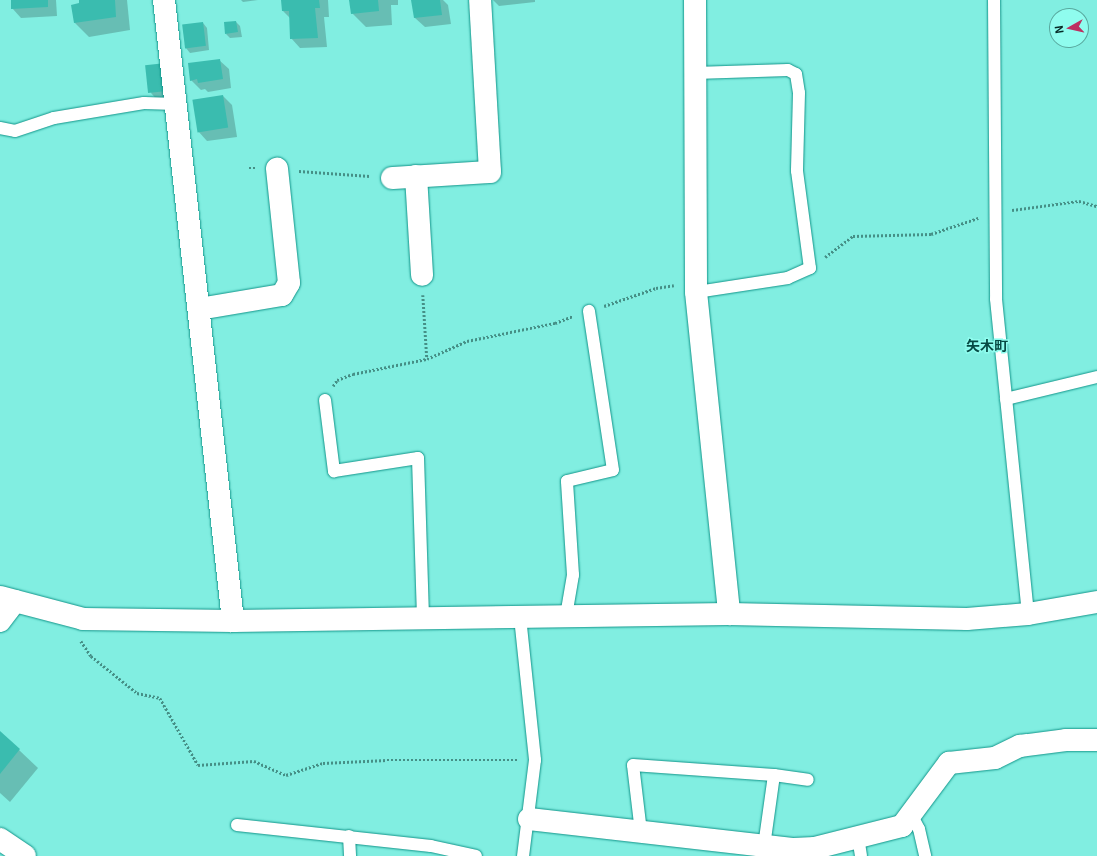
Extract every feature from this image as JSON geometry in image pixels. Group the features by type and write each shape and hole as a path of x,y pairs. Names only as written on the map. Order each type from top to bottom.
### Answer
{"street":[{"path":"164,0 232,621"},
{"path":"392,178 490,172 480,0"},
{"path":"695,0 696,287 729,614"},
{"path":"199,309 282,295 289,283 277,169"},
{"path":"416,176 422,275"},
{"path":"0,622 8,599 83,619 232,621 423,617 729,614 968,618 1028,614 1097,602"},
{"path":"529,819 764,846 814,848 859,847 902,826 948,762 995,758 1020,746 1066,740 1097,740"},
{"path":"0,839 25,856"}],"lane":[{"path":"994,0 994,213 996,299 1028,614"},
{"path":"695,73 788,70 796,74 799,93 797,171 810,268 788,278 696,287"},
{"path":"0,128 15,131 54,118 144,103 176,104"},
{"path":"566,616 573,575 567,481 613,470 589,311"},
{"path":"1006,399 1097,377"},
{"path":"325,400 334,471 418,458 423,617"},
{"path":"520,617 535,760 529,819 523,856"},
{"path":"640,832 633,765 774,775 808,780"},
{"path":"764,846 774,775"},
{"path":"911,814 919,828 925,856"},
{"path":"237,825 431,846 476,856"},
{"path":"349,836 350,856"}],"path":[{"path":"249,168 392,178"},
{"path":"810,268 853,236 931,234 994,213 1079,201 1097,206"},
{"path":"422,275 427,359"},
{"path":"325,400 337,380 427,359 467,341 555,323 656,288 696,287"},
{"path":"63,614 91,656 137,693 160,698 198,766 254,761 286,775 331,763 535,760"}],"building":[{"path":"11,0 48,0 48,7 11,9"},
{"path":"79,0 115,0 116,17 74,23 71,5 79,3"},
{"path":"281,0 319,0 320,8 315,8 318,38 290,39 289,11 282,11"},
{"path":"349,0 378,0 379,11 351,14"},
{"path":"411,0 440,0 442,15 414,18"},
{"path":"236,21 238,32 225,34 224,22"},
{"path":"203,22 206,46 185,48 182,25"},
{"path":"220,59 223,79 198,83 197,79 190,81 188,63"},
{"path":"166,63 169,91 148,93 145,65"},
{"path":"223,95 228,128 198,132 192,100"},
{"path":"0,731 20,749 0,774"}],"district":[{"name":"矢木町","path":"987,345"}]}
